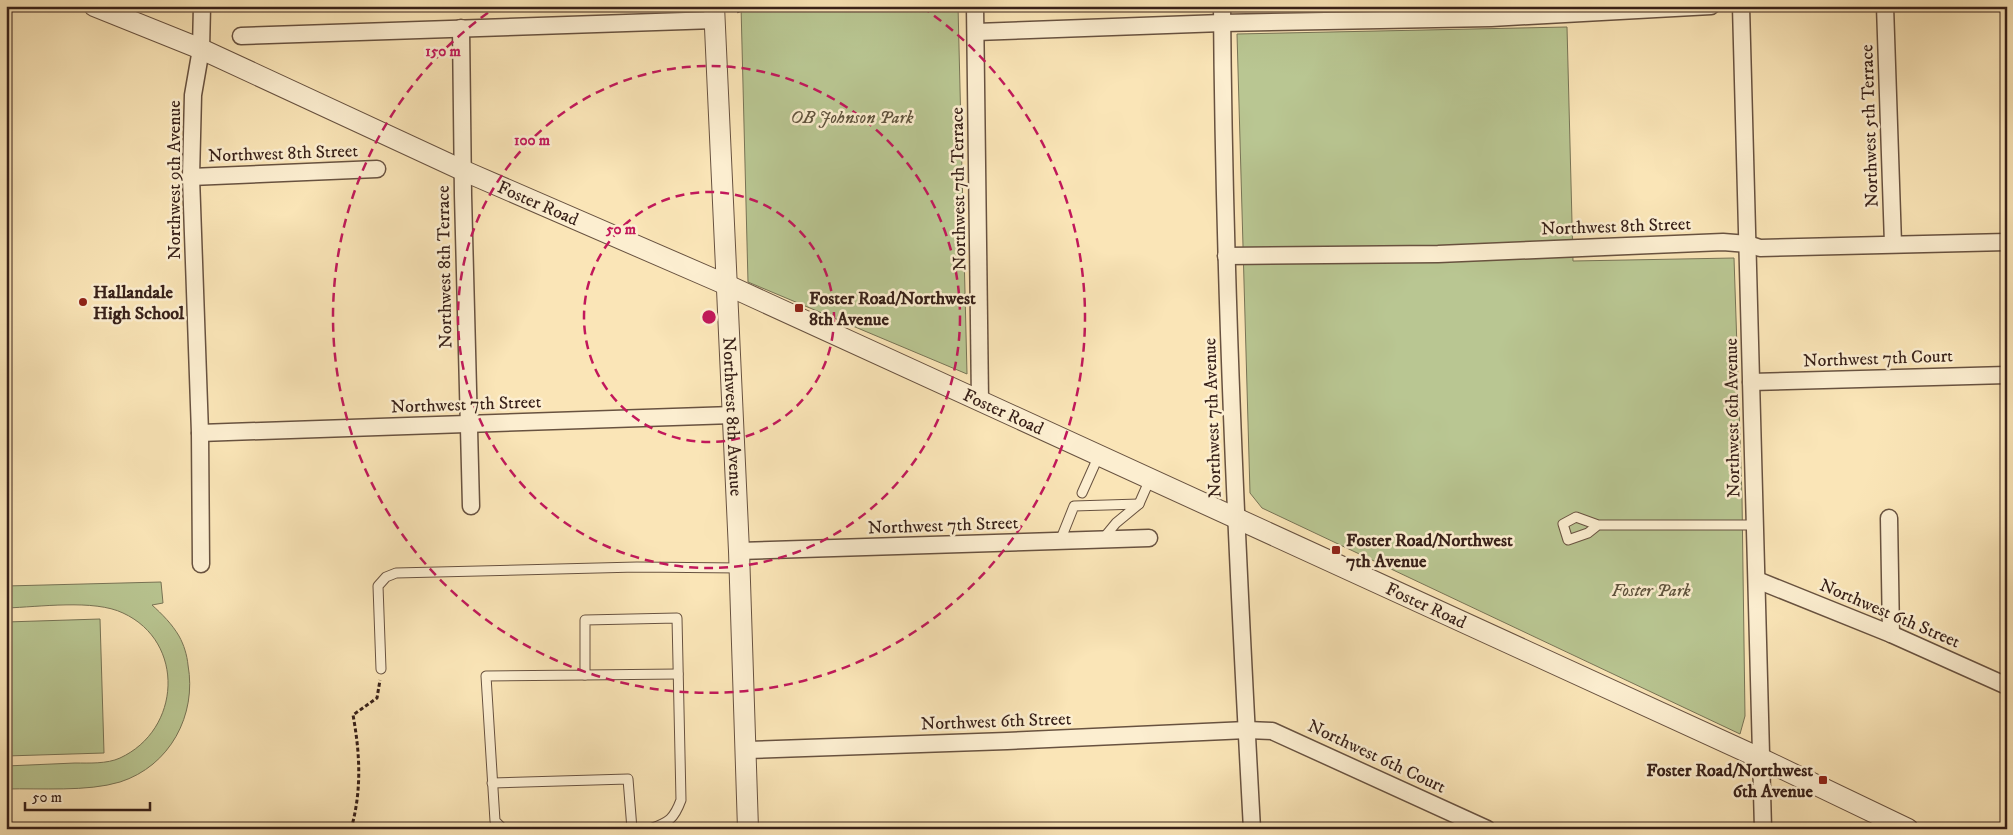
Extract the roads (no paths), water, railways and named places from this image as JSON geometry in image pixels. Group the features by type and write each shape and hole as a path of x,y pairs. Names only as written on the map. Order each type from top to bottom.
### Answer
{"street":[{"name":"Foster Road","path":"94,6 201,49 462,170 727,285 1762,759 1908,829"},
{"name":"Northwest 9th Avenue","path":"201,564 200,434 191,177 193,95 201,49 202,6"},
{"name":"Northwest 7th Terrace","path":"975,6 980,401"},
{"name":"Northwest 7th Avenue","path":"1222,6 1226,256 1236,518 1252,829"},
{"path":"976,32 1490,12 1711,6"},
{"name":"Northwest 6th Avenue","path":"1740,6 1763,829"},
{"name":"Northwest 5th Terrace","path":"1885,6 1893,244"},
{"path":"241,36 460,28 714,13"},
{"name":"Northwest 8th Avenue","path":"714,13 740,559 748,829"},
{"name":"Northwest 8th Terrace","path":"460,28 471,506"},
{"name":"Northwest 8th Street","path":"191,177 377,169"},
{"name":"Northwest 8th Street","path":"1226,256 1438,254 1723,242 1748,244 1760,248 2007,242"},
{"name":"Northwest 7th Court","path":"1751,382 2007,375"},
{"name":"Northwest 7th Street","path":"200,434 733,415"},
{"path":"1889,518 1891,634"},
{"name":"Northwest 7th Street","path":"740,559 1060,541 1149,538"},
{"name":"Northwest 6th Street","path":"1757,580 1891,634 2007,686"},
{"name":"Northwest 6th Street","path":"747,750 1247,730"},
{"name":"Northwest 6th Court","path":"1247,730 1272,731 1487,829"}],"lane":[{"path":"1082,493 1098,455"},
{"path":"1102,540 1116,523 1139,504 1150,479"},
{"path":"1060,541 1074,506 1139,504"},
{"path":"1598,525 1755,525"},
{"path":"381,669 378,586 386,577 396,573 637,566 740,559"},
{"path":"585,674 585,620 677,618 681,800 677,812 667,823 650,829"},
{"path":"504,829 495,821 486,676 678,674"},
{"path":"492,783 628,779 632,829"}],"place":[{"name":"Hallandale High School","path":"83,302"},
{"name":"Foster Road/Northwest 8th Avenue","path":"799,308"},
{"name":"Foster Road/Northwest 7th Avenue","path":"1336,550"},
{"name":"Foster Road/Northwest 6th Avenue","path":"1823,780"}],"park label":[{"name":"OB Johnson Park","path":"852,117"},
{"name":"Foster Park","path":"1651,590"}]}
